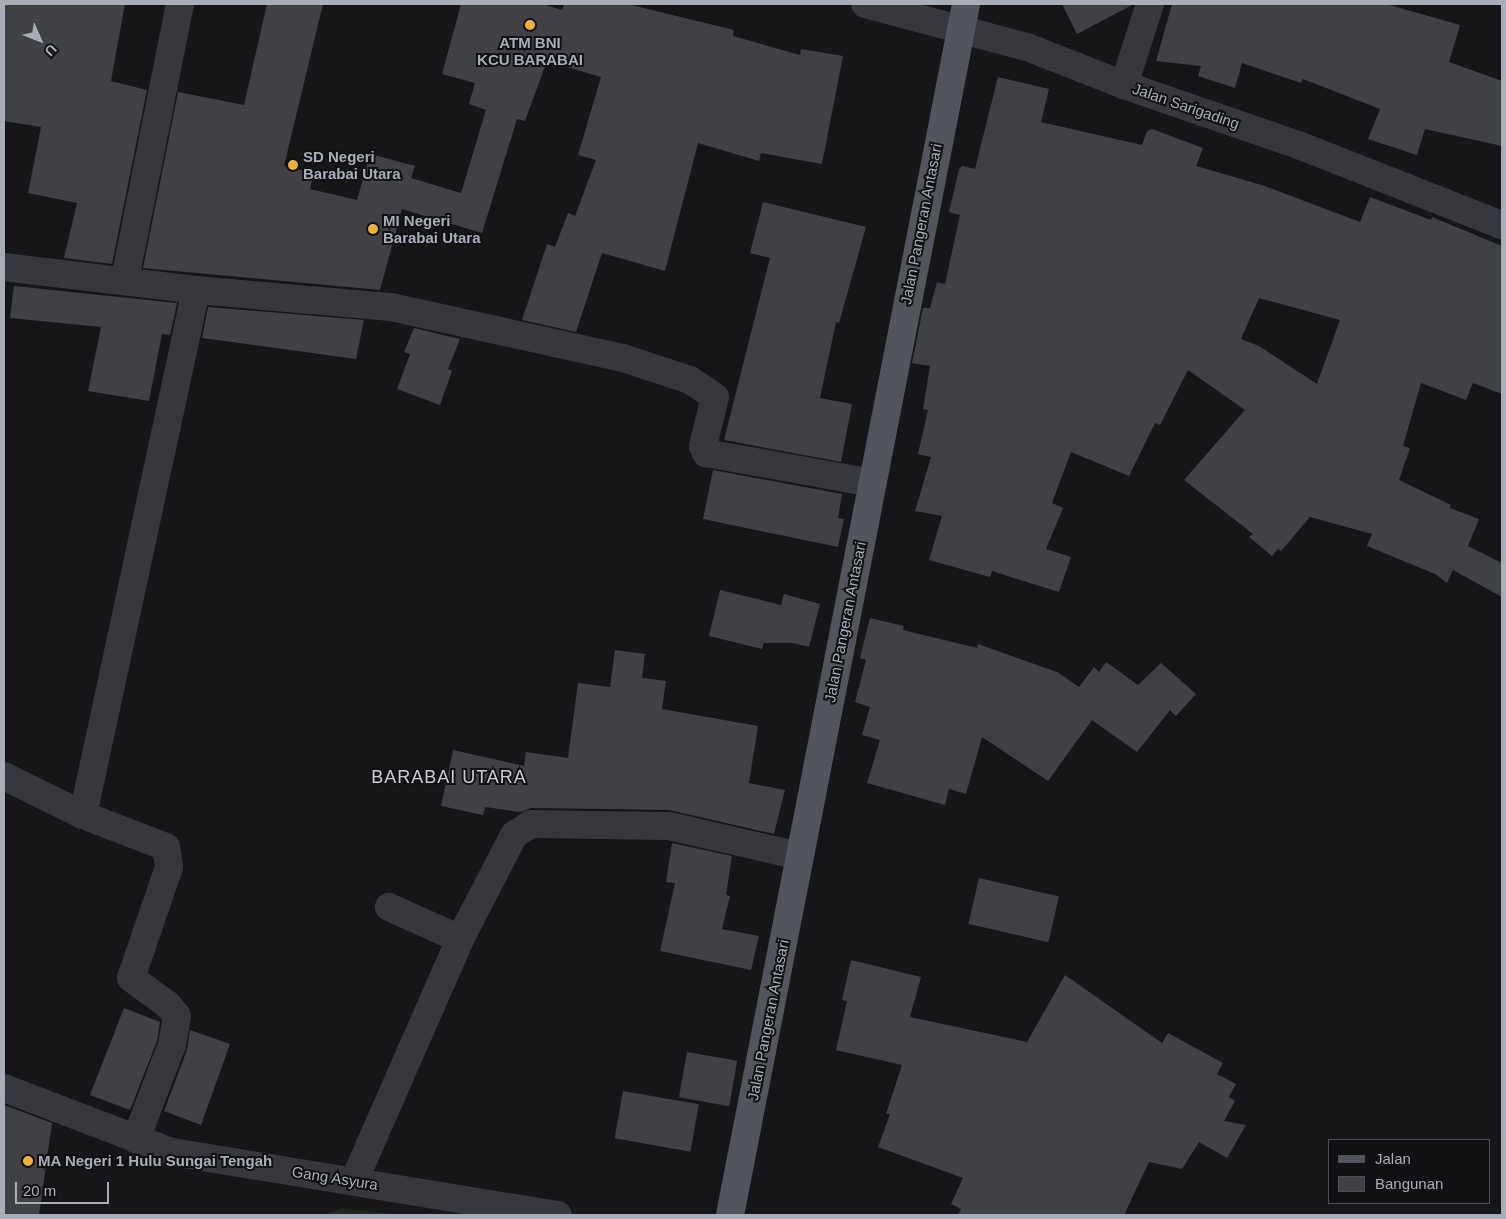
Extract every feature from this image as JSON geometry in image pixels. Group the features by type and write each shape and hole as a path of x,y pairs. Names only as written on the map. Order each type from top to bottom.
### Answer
{"main road":[{"name":"Jalan Pangeran Antasari","path":"730,1215 963,16"}],"street":[{"path":"125,279 180,4"},
{"name":"Jalan Sarigading","path":"864,4 963,16 1026,47 1124,85 1301,146 1502,225"},
{"path":"1124,85 1150,4"},
{"path":"4,267 125,279 196,290 391,307 623,358 690,380 715,397 703,446 706,452 872,483"},
{"path":"83,815 196,290"},
{"path":"4,776 83,815 166,847 169,867 131,978 168,1004 177,1016 172,1045 136,1139"},
{"path":"354,1181 460,939 514,835 531,824 668,826 800,856"},
{"path":"390,906 460,939"},
{"name":"Gang Asyura","path":"4,1088 172,1152 558,1215"}],"shaded area":[{"path":"343,1208 398,1215 323,1215"}],"building":[{"path":"4,4 125,4 111,81 147,90 112,264 64,258 77,203 28,193 41,127 4,121"},
{"path":"267,4 323,4 284,166 314,173 310,189 357,200 370,154 415,166 411,178 461,193 486,110 469,104 475,83 442,74 461,4 542,4 562,10 564,4 627,4 734,30 733,36 800,55 801,49 843,56 822,164 761,153 759,161 698,143 665,271 602,253 576,332 522,320 547,244 555,247 568,213 575,216 596,160 578,155 601,77 547,61 525,121 517,119 482,233 402,209 380,290 143,268 178,92 244,105"},
{"path":"1062,4 1134,4 1077,34"},
{"path":"1172,4 1386,4 1460,25 1449,62 1502,81 1502,146 1425,129 1417,155 1368,139 1380,109 1303,79 1301,83 1242,63 1235,88 1198,76 1201,66 1156,61"},
{"path":"998,77 1049,89 1041,122 1142,145 1147,131 1152,129 1203,148 1196,166 1265,186 1360,222 1370,197 1431,220 1432,217 1502,246 1502,394 1473,383 1466,400 1421,383 1403,446 1410,448 1399,480 1451,505 1450,508 1479,519 1468,546 1502,563 1502,597 1453,570 1447,583 1435,574 1367,546 1372,534 1310,517 1281,551 1278,549 1272,556 1249,537 1253,534 1184,480 1245,410 1188,370 1160,425 1155,423 1129,476 1071,452 1052,503 1063,508 1046,549 1071,557 1059,592 992,571 990,577 929,560 942,516 915,511 931,457 918,454 928,410 923,409 930,366 912,363 923,308 930,308 937,282 945,284 960,215 949,212 959,169 962,166 975,169","holes":["1259,298 1340,320 1317,384 1259,346 1241,339"]},
{"path":"763,202 866,227 839,323 836,322 820,398 852,404 841,462 724,440 770,258 750,253"},
{"path":"14,286 177,303 170,335 162,334 149,401 88,391 101,327 10,318"},
{"path":"208,307 364,320 356,359 202,338"},
{"path":"414,328 460,339 448,369 452,371 440,405 397,389 410,354 404,352"},
{"path":"713,470 842,494 838,518 844,519 838,547 703,519"},
{"path":"720,590 781,605 784,594 820,604 809,647 793,643 764,643 762,649 709,636"},
{"path":"870,618 904,626 903,630 977,648 978,644 1057,672 1079,687 1094,667 1099,672 1106,662 1138,685 1161,663 1196,694 1176,716 1170,710 1137,752 1092,720 1048,781 982,737 966,794 949,789 945,805 867,783 880,740 862,735 870,707 855,702 866,660 860,658"},
{"path":"615,650 645,654 642,678 666,681 662,709 758,726 749,783 785,790 774,834 669,810 531,808 521,812 485,807 483,815 441,806 453,750 524,766 526,752 568,758 578,683 610,687"},
{"path":"672,843 732,856 726,895 730,896 722,929 759,936 751,970 660,951 675,883 666,882"},
{"path":"979,878 1059,896 1048,942 968,924"},
{"path":"851,960 921,977 910,1017 1027,1042 1065,975 1162,1043 1168,1033 1223,1063 1217,1074 1236,1084 1229,1097 1235,1101 1224,1121 1246,1125 1227,1158 1199,1142 1182,1169 1149,1162 1124,1215 958,1215 961,1209 951,1204 963,1178 878,1147 890,1114 886,1114 902,1065 836,1050 847,1001 842,1000"},
{"path":"124,1008 160,1022 157,1041 130,1110 90,1095"},
{"path":"190,1030 230,1044 201,1125 164,1111 187,1050"},
{"path":"687,1052 737,1061 729,1106 679,1097"},
{"path":"623,1091 699,1104 690,1152 615,1138"},
{"name":"MA Negeri 1 Hulu Sungai Tengah","path":"4,1105 52,1123 39,1215 4,1215"}],"place":[{"name":"ATM BNI KCU BARABAI","path":"530,25"},
{"name":"SD Negeri Barabai Utara","path":"293,165"},
{"name":"MI Negeri Barabai Utara","path":"373,229"},
{"name":"MA Negeri 1 Hulu Sungai Tengah","path":"28,1161"}],"district":[{"name":"BARABAI UTARA","path":"449,777"}]}
